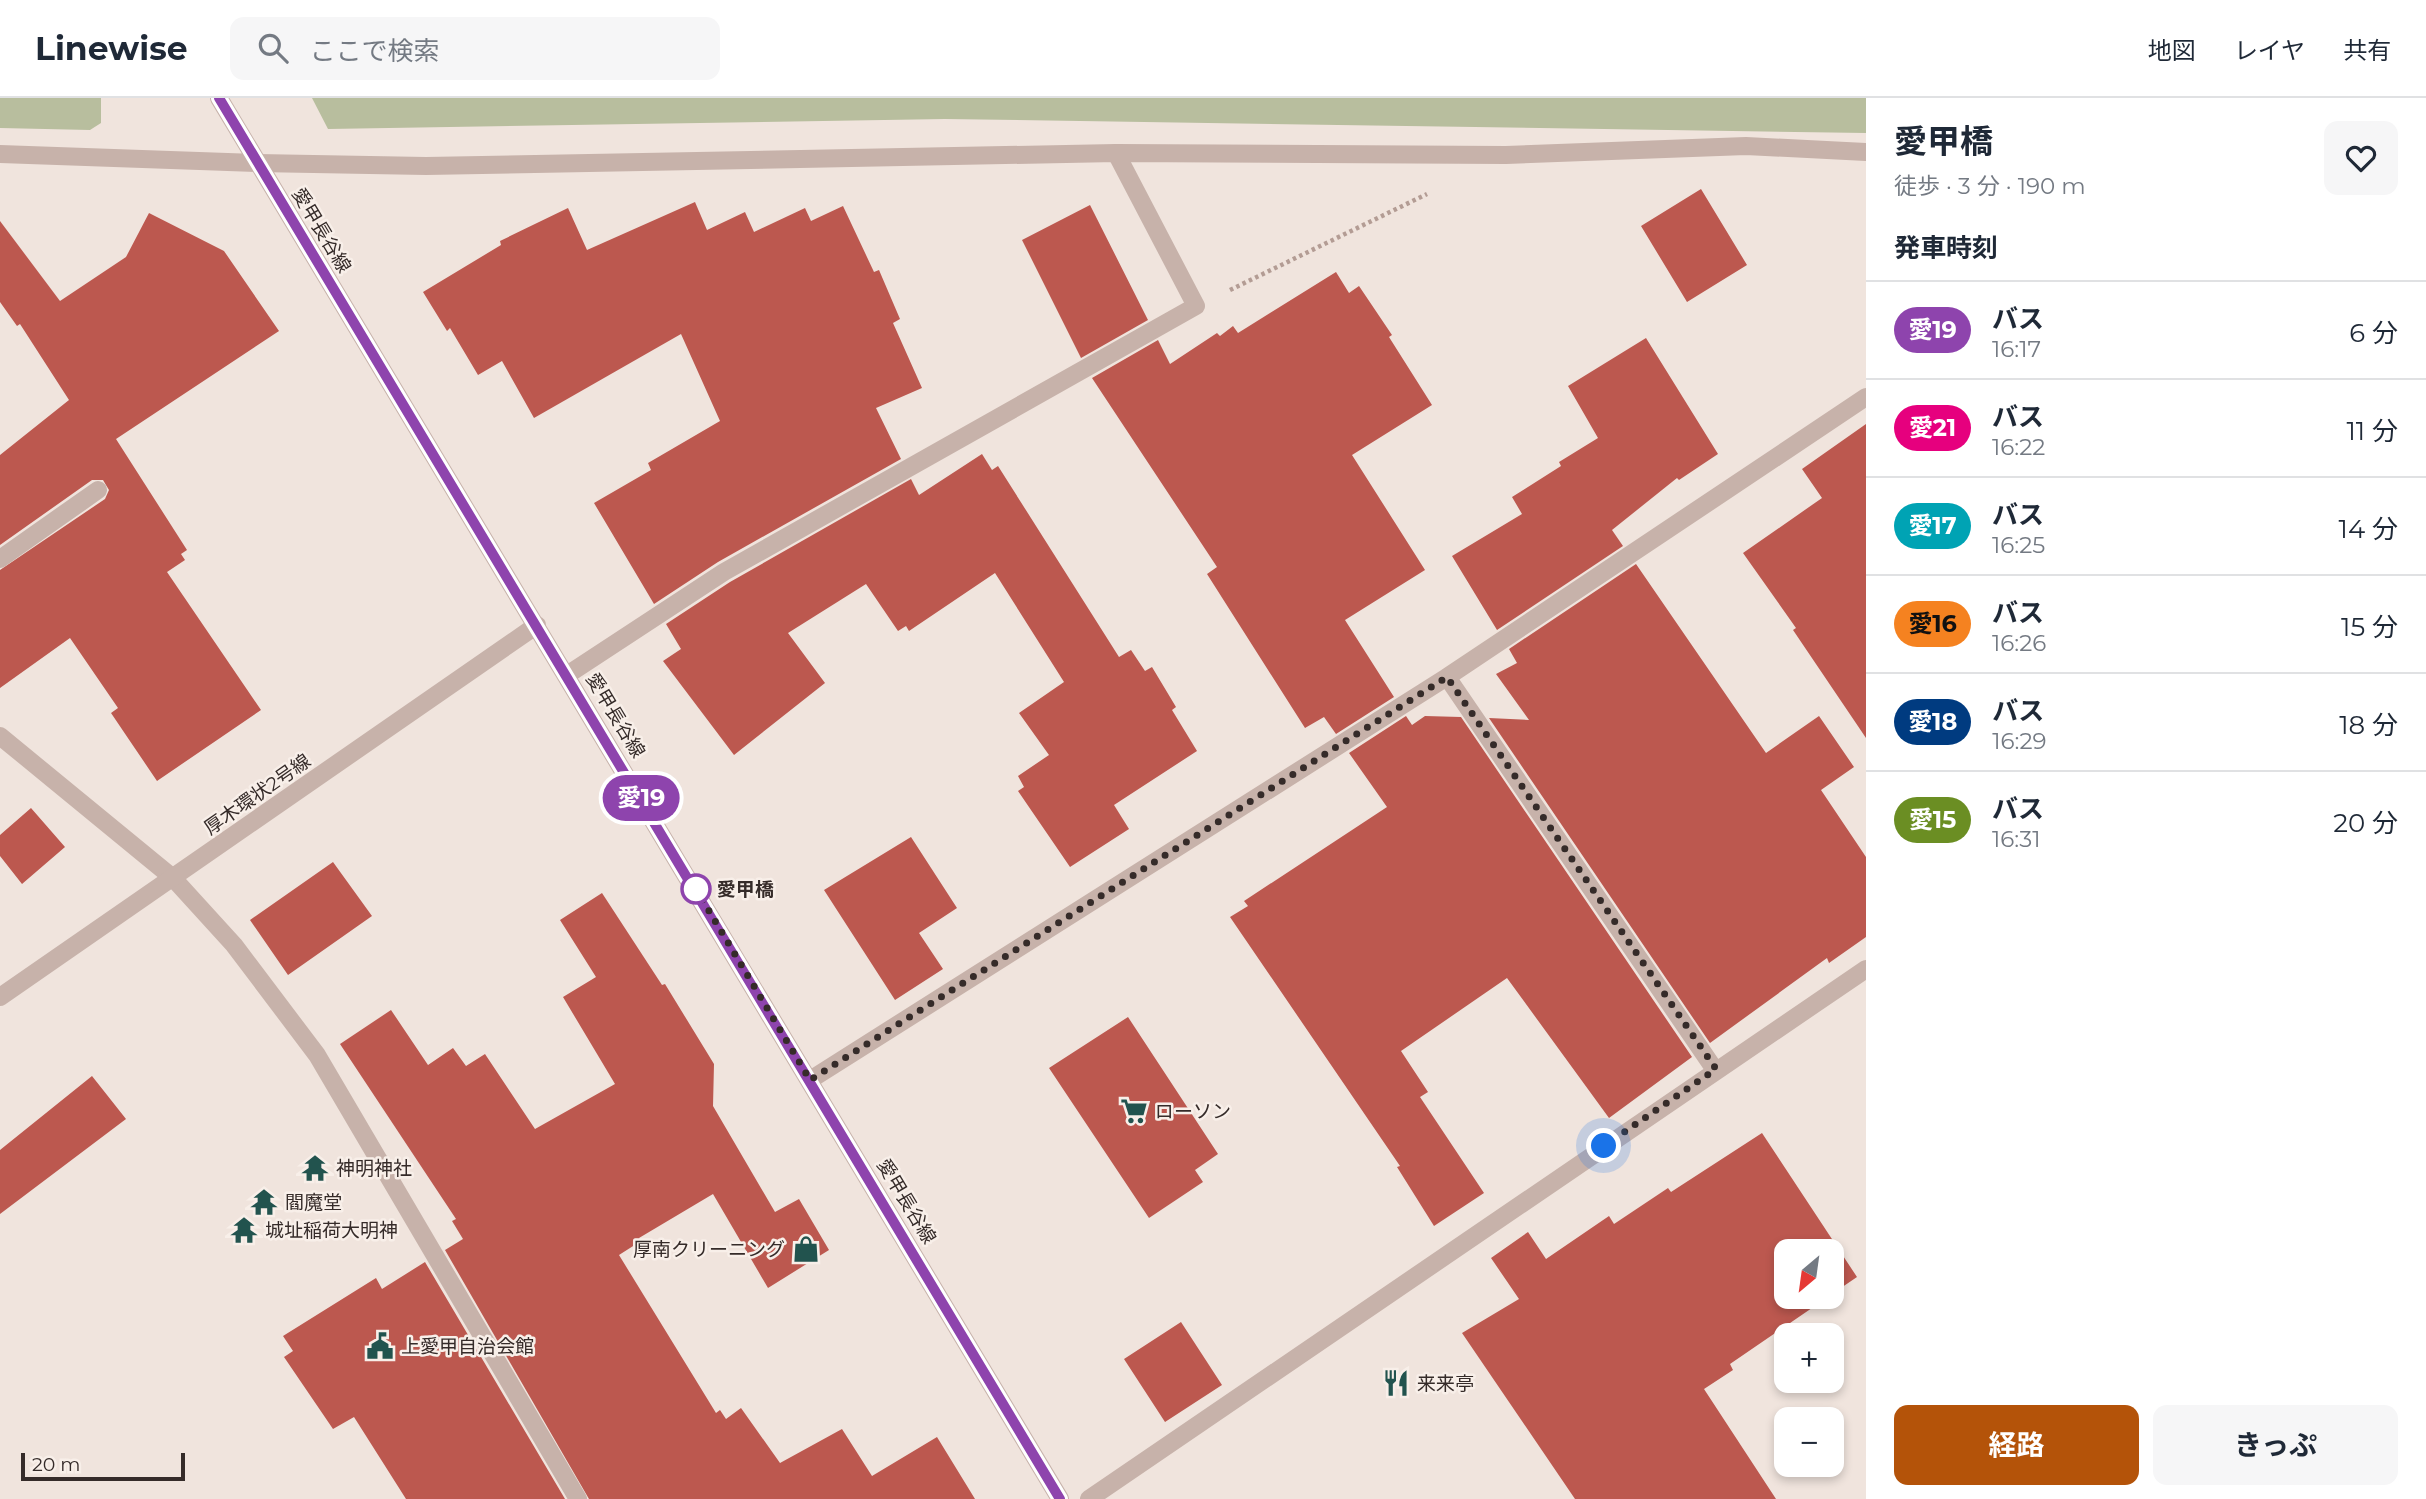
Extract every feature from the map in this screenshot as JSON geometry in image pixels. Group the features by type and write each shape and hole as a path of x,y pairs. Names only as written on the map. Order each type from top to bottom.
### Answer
{"street":[{"name":"愛甲長谷線","path":"219,98 1060,1499"},
{"path":"0,154 400,166 1116,153 1506,155 1746,146 1866,152"},
{"path":"567,675 724,572 1196,306 1116,153"},
{"path":"810,1080 1447,677 1866,397"},
{"path":"0,559 98,490"},
{"name":"厚木環状2号線","path":"0,997 537,625"},
{"path":"1447,677 1716,1069"},
{"path":"0,736 173,878 234,945 317,1055 578,1499"},
{"path":"1089,1499 1866,969"}],"path":[{"path":"1196,306 1432,191"}],"green space":[{"path":"0,98 101,98 101,123 90,130 0,128"},
{"path":"312,98 1866,98 1866,133 945,119 328,129"}],"building":[{"path":"1701,189 1747,265 1687,302 1641,226"},
{"path":"695,202 707,230 745,212 754,232 805,208 811,221 843,206 874,272 879,270 900,319 893,323 922,388 876,408 901,459 718,562 654,604 594,503 651,470 648,463 720,421 681,334 534,418 502,361 478,375 450,328 447,331 423,292 501,245 500,241 568,208 587,250"},
{"path":"1090,205 1148,320 1081,358 1022,240"},
{"path":"149,213 224,251 279,331 116,439 187,550 181,554 185,560 167,572 261,710 157,781 111,713 118,708 70,638 0,688 0,570 105,499 109,490 103,480 92,480 0,545 0,455 69,400 20,324 17,326 0,302 0,221 60,301 126,257"},
{"path":"1336,272 1349,293 1359,286 1392,335 1389,337 1432,405 1352,455 1425,570 1345,620 1394,697 1336,734 1324,717 1305,728 1207,574 1217,567 1092,378 1158,340 1170,364 1217,333 1220,336 1233,326 1238,333"},
{"path":"1646,338 1718,454 1679,480 1677,478 1612,530 1623,546 1497,630 1452,556 1522,514 1512,497 1561,466 1559,462 1598,438 1568,386"},
{"path":"1866,424 1866,738 1793,630 1796,628 1743,553 1822,498 1802,469"},
{"path":"982,454 992,470 998,466 1119,657 1131,650 1145,671 1152,667 1176,707 1172,710 1197,751 1114,805 1129,829 1070,867 1018,791 1024,787 1018,776 1049,755 1019,713 1064,682 995,573 909,631 906,626 898,631 866,584 788,633 825,683 734,755 663,661 681,649 666,624 730,582 911,479 919,495"},
{"path":"1636,564 1766,753 1819,716 1854,767 1821,790 1866,857 1866,937 1829,963 1827,958 1710,1043 1489,718 1529,720 1496,674 1517,663 1509,649"},
{"path":"1406,716 1412,725 1425,716 1461,717 1692,1057 1609,1118 1507,978 1401,1051 1428,1092 1420,1097 1484,1193 1434,1226 1397,1167 1400,1166 1230,917 1248,906 1244,901 1387,807 1349,753"},
{"path":"31,808 65,847 22,884 0,856 0,835"},
{"path":"911,837 957,908 919,933 943,969 895,1000 824,890"},
{"path":"333,862 372,916 288,975 250,920"},
{"path":"602,893 662,985 665,984 714,1064 713,1106 775,1212 799,1199 829,1250 768,1288 713,1194 639,1238 641,1241 619,1255 716,1413 720,1410 726,1419 741,1408 780,1463 842,1429 872,1476 937,1437 975,1499 589,1499 445,1250 463,1239 452,1221 456,1219 340,1044 391,1010 428,1065 453,1048 466,1066 485,1054 535,1129 615,1084 563,997 596,977 560,920"},
{"name":"ローソン","path":"1128,1017 1218,1154 1195,1170 1203,1182 1149,1218 1049,1068"},
{"path":"92,1076 126,1119 0,1214 0,1150"},
{"path":"1762,1133 1832,1239 1774,1239 1774,1309 1810,1309 1790,1323 1774,1323 1774,1334 1730,1364 1733,1370 1704,1389 1776,1499 1575,1499 1462,1333 1519,1299 1491,1258 1528,1232 1546,1259 1609,1216 1614,1224 1668,1188 1671,1192"},
{"path":"1844,1257 1857,1277 1844,1286"},
{"path":"425,1262 565,1499 406,1499 354,1417 333,1429 284,1357 293,1351 283,1336 376,1278 382,1289"},
{"path":"1181,1322 1222,1385 1165,1422 1124,1359"}],"bus line":[{"name":"愛19","path":"219,98 1060,1499"}],"place":[{"name":"愛甲橋","path":"696,889"},
{"name":"ローソン","path":"1134,1111"},
{"name":"神明神社","path":"315,1168"},
{"name":"閻魔堂","path":"264,1202"},
{"name":"城址稲荷大明神","path":"244,1230"},
{"name":"厚南クリーニング","path":"806,1249"},
{"name":"上愛甲自治会館","path":"380,1346"},
{"name":"来来亭","path":"1396,1383"}],"route":[{"path":"696,889 810,1080 1447,677 1716,1069 1604,1146"}]}
